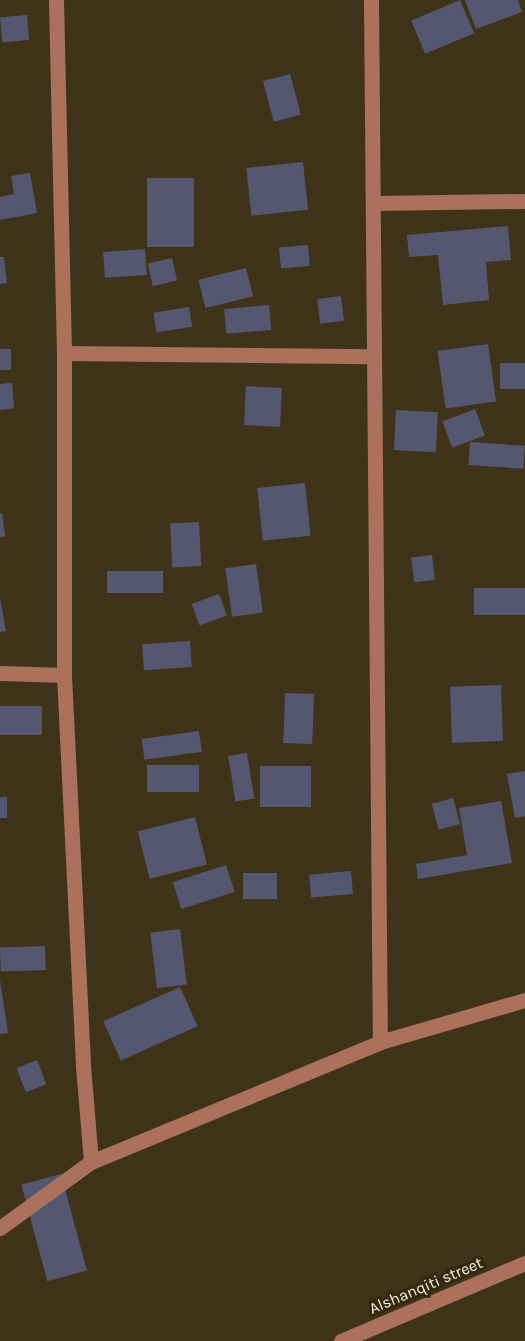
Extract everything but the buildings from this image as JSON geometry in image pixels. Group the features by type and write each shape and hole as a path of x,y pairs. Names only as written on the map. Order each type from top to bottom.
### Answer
{"street":[{"path":"56,0 64,353 64,675 83,1066 91,1162"},
{"path":"371,0 375,204 371,356 380,1042"},
{"path":"375,204 525,201"},
{"path":"64,353 371,356"},
{"path":"0,673 64,675"},
{"path":"0,1228 91,1162 380,1042 525,1000"},
{"name":"Alshanqiti street","path":"341,1341 525,1263"}]}
